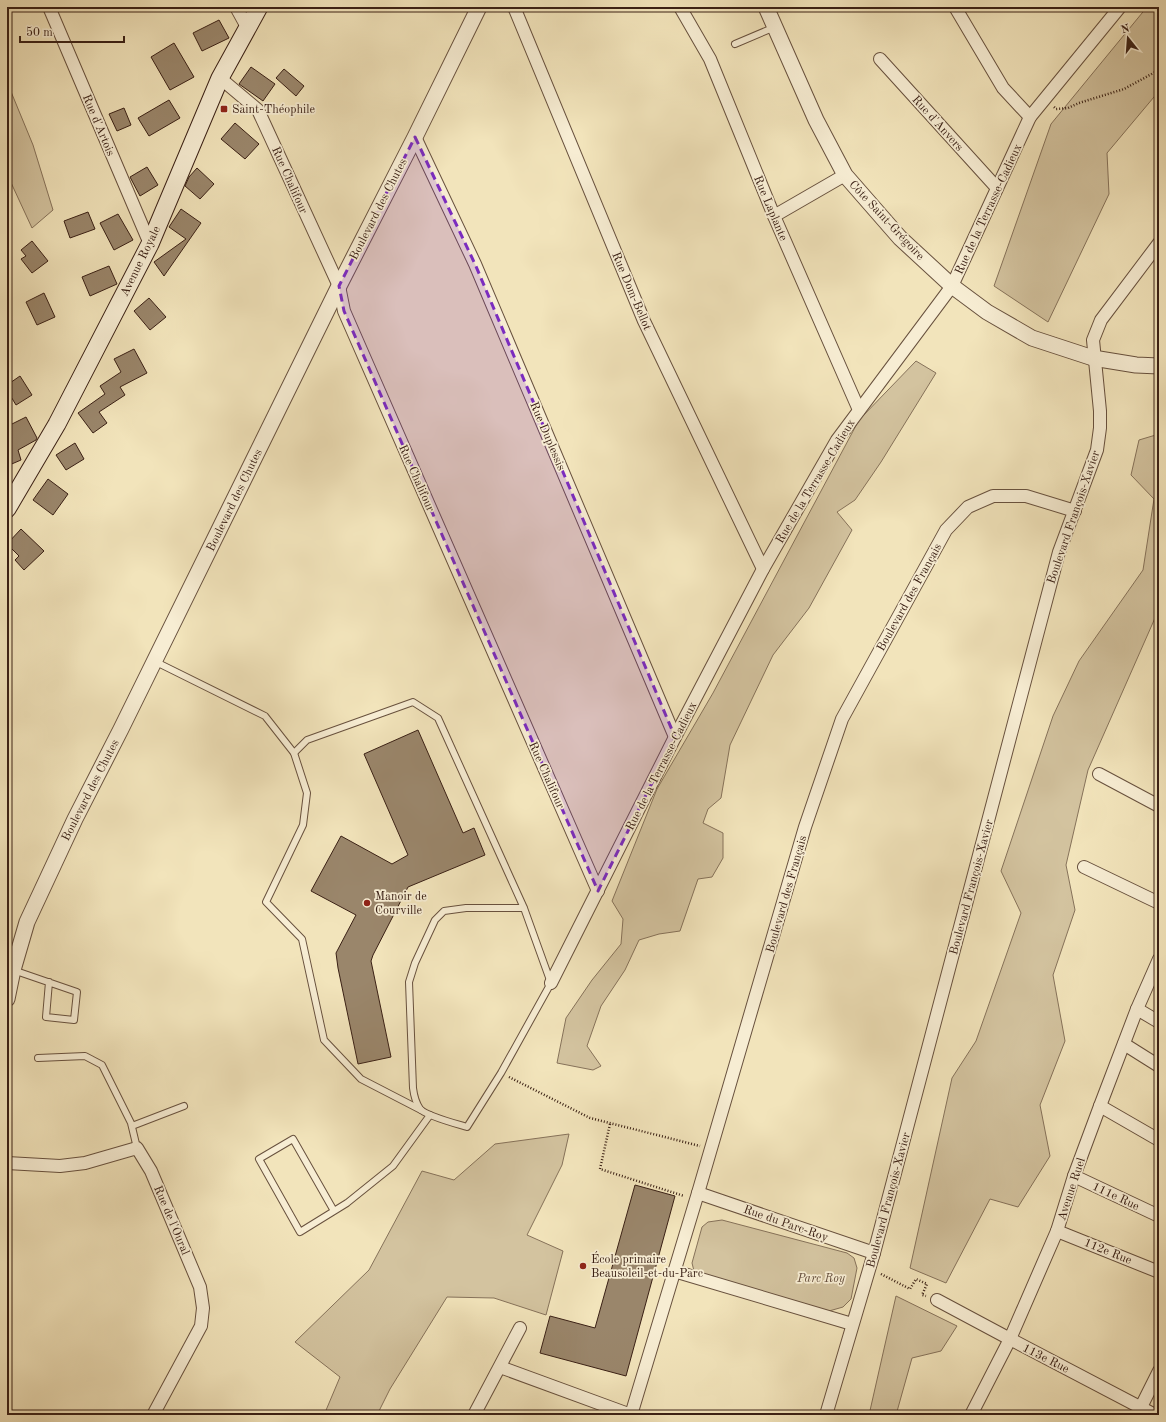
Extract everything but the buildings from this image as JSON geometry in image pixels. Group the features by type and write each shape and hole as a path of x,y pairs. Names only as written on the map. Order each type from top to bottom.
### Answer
{"main road":[{"name":"Avenue Royale","path":"7,509 57,424 150,244 220,78 259,7"}],"street":[{"name":"Rue d'Artois","path":"49,7 150,244"},
{"path":"236,7 247,27"},
{"name":"Boulevard des Chutes","path":"7,999 13,970 27,922 75,819 339,286 415,137 478,7"},
{"name":"Rue Dom-Bellot","path":"514,7 644,321 763,569"},
{"name":"Rue Laplante","path":"680,7 710,59 774,216 859,410"},
{"name":"Côte Saint-Grégoire","path":"766,7 816,120 845,175 900,238 952,286 987,312 1032,338 1093,358 1136,365 1159,366"},
{"path":"955,7 1002,88 1030,117"},
{"name":"Rue de la Terrasse-Cadieux","path":"551,983 675,737 763,569 837,440 952,286 1030,117 1120,7"},
{"name":"Rue d'Anvers","path":"880,59 997,188"},
{"name":"Rue Chalifour","path":"220,78 258,110 339,286 344,311 598,891"},
{"name":"Rue Duplessis","path":"415,137 475,264 675,737"},
{"path":"774,216 845,175"},
{"name":"Boulevard François-Xavier","path":"826,1415 852,1324 870,1269 1059,552 1097,450 1100,428 1100,411 1092,340 1101,320 1159,243"},
{"name":"Boulevard des Français","path":"631,1415 711,1149 805,827 842,719 946,530 968,507 993,496 1026,496 1075,511"},
{"path":"1099,774 1159,806"},
{"path":"1084,867 1159,903"},
{"name":"Avenue Ruel","path":"971,1415 1010,1340 1057,1231 1074,1176 1100,1106 1137,1009 1159,959"},
{"path":"1137,1009 1159,1022"},
{"path":"1124,1044 1159,1066"},
{"path":"1100,1106 1159,1140"},
{"path":"7,1163 60,1166 85,1163 137,1148"},
{"name":"Rue de l'Oural","path":"137,1148 151,1171 200,1287 204,1308 201,1326 153,1415"},
{"name":"111e Rue","path":"1074,1176 1159,1216"},
{"name":"Rue du Parc-Roy","path":"697,1196 874,1253"},
{"name":"112e Rue","path":"1057,1231 1159,1272"},
{"path":"674,1271 852,1324"},
{"name":"113e Rue","path":"936,1300 1139,1411 1155,1415"},
{"path":"474,1415 520,1328"},
{"path":"500,1367 631,1415"},
{"path":"1139,1411 1159,1371"}],"lane":[{"path":"735,44 775,27"},
{"path":"154,661 265,716 294,753 307,793 303,825 266,902 302,939 324,1040 361,1079 430,1115 467,1128 501,1073 551,983 524,908 438,718 413,702 307,740 294,753"},
{"path":"421,1110 415,1099 413,1088 409,982 415,963 435,920 444,911 466,908 524,908"},
{"path":"13,970 49,982 77,992 74,1020 46,1017 49,982"},
{"path":"38,1058 85,1056 102,1065 132,1126 137,1148"},
{"path":"132,1126 184,1106"},
{"path":"334,1211 293,1139 259,1159 300,1232 347,1203 392,1166 430,1115"}],"path":[{"path":"1056,109 1068,108 1079,103 1124,89 1159,70"},
{"path":"501,1073 590,1118 711,1149"},
{"path":"610,1124 600,1169 697,1196"},
{"path":"870,1269 910,1290 916,1279 927,1284 922,1295 936,1300"}],"highlighted area":[{"path":"415,137 475,264 675,737 598,891 344,311 339,286"}],"green space":[{"path":"1147,7 1159,7 1159,91 1107,153 1109,194 1048,322 994,286 1051,124"},
{"path":"7,82 33,145 53,210 32,228 7,174"},
{"path":"916,361 936,373 881,462 855,500 837,512 852,530 809,608 773,655 730,745 721,798 708,809 703,823 723,833 723,858 712,877 698,879 680,931 659,934 639,940 625,970 601,1006 587,1046 601,1066 593,1070 557,1063 566,1018 592,980 621,944 623,919 612,901 657,789 713,693 859,420"},
{"path":"1159,434 1159,612 1088,770 1066,865 1075,910 1053,975 1065,1041 1040,1105 1050,1156 1018,1207 990,1199 946,1283 910,1268 952,1078 976,1041 1021,913 1001,871 1053,716 1079,661 1143,570 1154,499 1131,475 1139,440"},
{"path":"569,1134 562,1165 527,1235 563,1251 546,1315 494,1298 447,1297 390,1389 377,1415 324,1415 340,1377 295,1342 369,1270 422,1171 454,1180 495,1144"},
{"name":"Parc Roy","path":"722,1220 847,1253 854,1258 857,1268 851,1299 843,1307 829,1311 710,1278 694,1271 692,1263 702,1227 708,1222"},
{"path":"896,1296 957,1326 941,1351 912,1358 896,1415 869,1415"}],"place":[{"name":"Saint-Théophile","path":"224,109"},
{"name":"Manoir de Courville","path":"367,903"},
{"name":"École primaire Beausoleil-et-du-Parc","path":"583,1266"}]}
